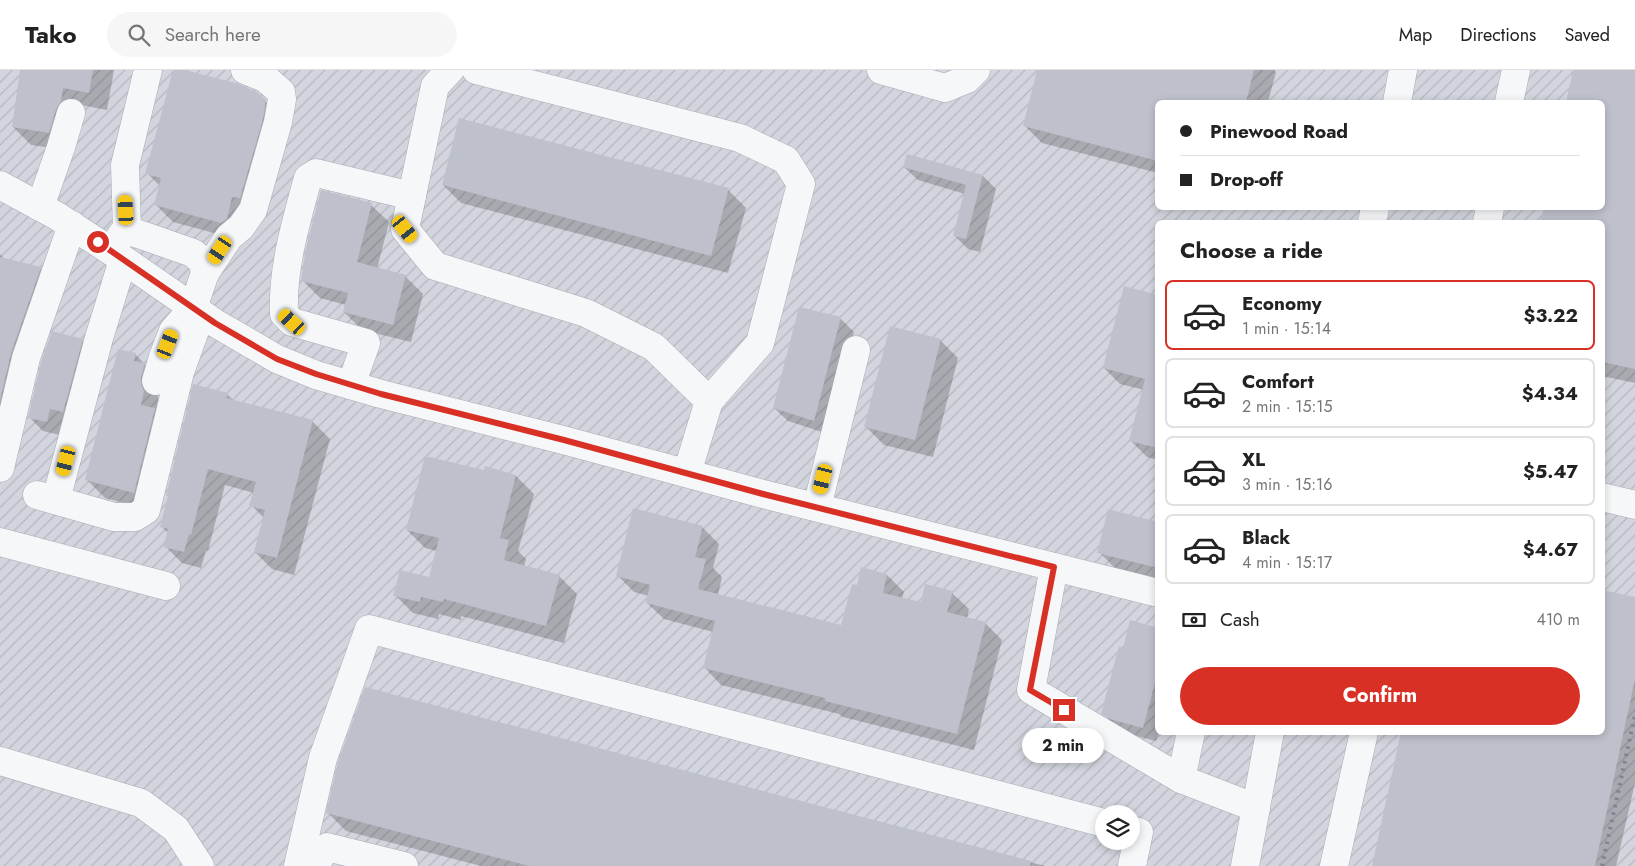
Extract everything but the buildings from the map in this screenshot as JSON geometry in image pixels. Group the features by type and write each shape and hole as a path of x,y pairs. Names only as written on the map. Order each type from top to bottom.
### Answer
{"street":[{"path":"128,230 125,165 148,70"},
{"path":"128,230 122,234 99,338 46,498 114,517 135,517 146,510 205,273 229,237 241,226 253,210 278,122 282,99 281,92 265,78 245,70"},
{"path":"450,70 435,86 405,229 435,266 586,313 654,346 709,401"},
{"path":"476,70 740,138 786,160 801,184 760,343 709,401 687,473"},
{"path":"881,70 945,88 967,79 976,70"},
{"path":"1397,100 1403,70"},
{"path":"1509,100 1516,70"},
{"path":"40,207 62,148 71,113"},
{"path":"351,386 366,344 292,322 284,314 283,295 294,233 308,178 316,173 412,196"},
{"path":"0,185 72,225 197,311 277,359 316,374 381,394 1155,592"},
{"path":"0,468 26,358 72,225"},
{"path":"128,230 193,253 203,262 205,273"},
{"path":"156,381 173,332 197,311"},
{"path":"817,507 856,350"},
{"path":"1605,498 1635,505"},
{"path":"0,542 166,586"},
{"path":"1054,567 1030,690 1181,778 1256,808"},
{"path":"298,866 323,758 369,628 1095,821"},
{"path":"1181,778 1190,735"},
{"path":"1244,866 1269,735"},
{"path":"1334,866 1363,735"},
{"path":"0,762 141,803 176,829 200,866"},
{"path":"314,866 327,847 404,866"},
{"path":"1132,866 1135,850"}],"shaded area":[{"path":"0,70 1635,70 1635,866 0,866"}],"railway":[{"path":"1602,866 1635,715"}],"route":[{"path":"98,242 215,323 277,359 316,374 381,394 564,440 763,494 1054,567 1030,690 1064,710"}]}
